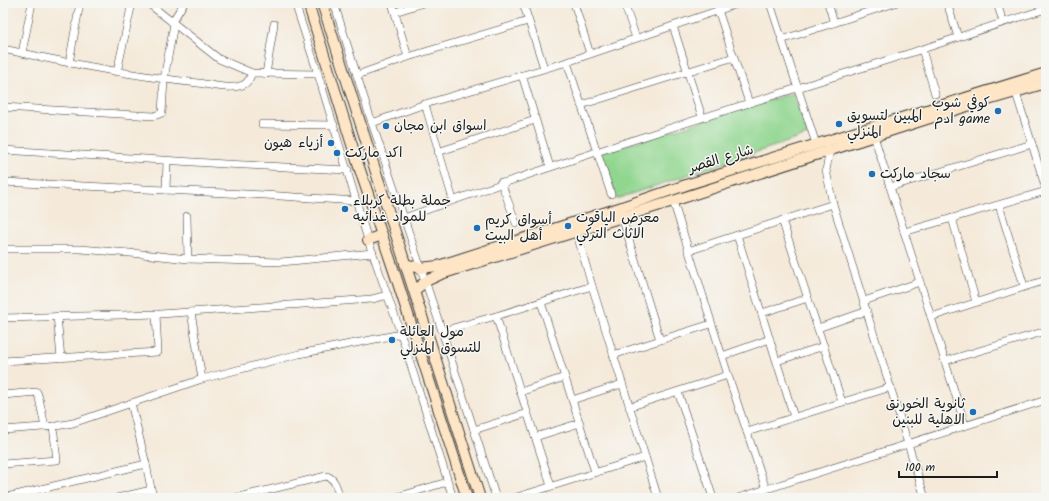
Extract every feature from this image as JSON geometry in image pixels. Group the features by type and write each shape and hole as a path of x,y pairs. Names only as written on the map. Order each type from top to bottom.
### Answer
{"street":[{"path":"22,53 32,3"},
{"path":"69,63 80,3"},
{"path":"117,72 132,3"},
{"path":"148,3 219,59 252,73 318,74"},
{"path":"3,107 154,116 162,113 164,79 173,23 184,3"},
{"path":"295,3 348,170 368,240 401,334 452,498"},
{"path":"308,3 313,6 321,3 329,25 480,498"},
{"path":"308,3 360,169 467,498"},
{"path":"334,3 372,123 420,268 426,281 496,498"},
{"path":"392,3 408,57"},
{"path":"395,12 423,3"},
{"path":"523,3 544,68"},
{"path":"574,3 590,54"},
{"path":"624,3 636,38"},
{"path":"372,123 425,104 567,62 740,3"},
{"path":"770,3 816,144"},
{"path":"828,3 834,22"},
{"path":"781,40 875,6 895,3"},
{"path":"947,3 958,37"},
{"path":"997,3 1003,22"},
{"path":"404,218 501,182 550,168 702,117 1046,9"},
{"path":"718,10 749,103"},
{"path":"357,75 408,57 528,21"},
{"path":"316,30 320,24 324,23 329,25"},
{"path":"266,74 274,24"},
{"path":"673,26 702,117"},
{"path":"3,49 117,72 230,87 248,83 252,73"},
{"path":"922,49 935,94"},
{"path":"581,105 734,57"},
{"path":"567,62 611,194"},
{"name":"شارع القصر","path":"405,264 420,268 438,266 619,208 697,181 816,144 963,104 988,96 1046,73"},
{"path":"522,75 550,168"},
{"path":"988,96 1016,93 1046,83"},
{"path":"904,232 1046,190 1016,93"},
{"path":"425,104 438,152 454,200"},
{"path":"414,290 426,281 441,274 700,193 874,136 963,104"},
{"path":"438,152 535,120"},
{"path":"262,124 334,125"},
{"path":"874,136 965,425"},
{"path":"890,187 1032,144"},
{"path":"3,150 167,161 348,170"},
{"path":"830,150 826,170 833,204 925,498"},
{"path":"166,190 167,161"},
{"path":"360,169 365,172 369,171 373,165"},
{"path":"697,181 696,188 700,193"},
{"path":"3,182 356,201"},
{"path":"501,182 516,223"},
{"path":"368,192 372,186 380,188"},
{"path":"684,186 688,191 686,197"},
{"path":"673,201 711,324 766,489"},
{"path":"688,251 833,204"},
{"path":"999,205 1024,286"},
{"path":"187,216 188,259"},
{"path":"622,218 660,340"},
{"path":"952,218 976,302"},
{"path":"782,220 842,402"},
{"path":"576,231 658,498"},
{"path":"368,240 382,235"},
{"path":"737,235 794,417"},
{"path":"3,249 80,250 188,259 281,262 373,252"},
{"path":"931,317 1046,280"},
{"path":"864,301 920,282"},
{"path":"442,331 592,286"},
{"path":"3,318 191,312 326,303 372,299 388,295"},
{"path":"762,313 808,298"},
{"path":"541,302 595,472"},
{"path":"818,328 867,311"},
{"path":"191,312 202,379"},
{"path":"3,361 158,352 156,314"},
{"path":"58,316 61,358"},
{"path":"496,316 551,486"},
{"path":"613,354 711,324"},
{"path":"945,361 1046,332"},
{"path":"3,430 73,423 202,379 299,354 401,334"},
{"path":"722,356 770,339"},
{"path":"777,361 824,346"},
{"path":"629,407 728,375"},
{"path":"520,392 565,377"},
{"path":"572,400 622,384"},
{"path":"747,432 891,387"},
{"path":"3,395 37,392 45,427"},
{"path":"678,392 713,498"},
{"path":"738,498 1046,400"},
{"path":"131,403 153,498"},
{"path":"474,430 527,413"},
{"path":"535,436 580,423"},
{"path":"3,464 57,460 53,426"},
{"path":"452,454 461,454 465,449"},
{"path":"514,498 645,457"},
{"path":"3,498 146,464"},
{"path":"461,480 465,474 473,474"},
{"path":"235,498 326,476 333,479 340,498"},
{"path":"394,498 447,482"},
{"path":"118,498 151,490"}],"green space":[{"path":"793,93 808,135 616,199 600,153"}],"place":[{"name":"كوفي شوب ادم game","path":"998,111"},
{"name":"المبين لتسويق المنزلي","path":"839,124"},
{"name":"اسواق ابن مجان","path":"386,126"},
{"name":"أزياء هيون","path":"331,143"},
{"name":"اكد ماركت","path":"337,153"},
{"name":"سجاد ماركت","path":"872,174"},
{"name":"جملة بطلة كربلاء للمواد غذائيه","path":"345,209"},
{"name":"معرض الياقوت الاثاث التركي","path":"568,226"},
{"name":"أسواق كريم أهل البيت","path":"477,228"},
{"name":"مول العائلة للتسوق المنزلي","path":"392,340"},
{"name":"ثانوية الخورنق الاهلية للبنين","path":"973,412"}]}
